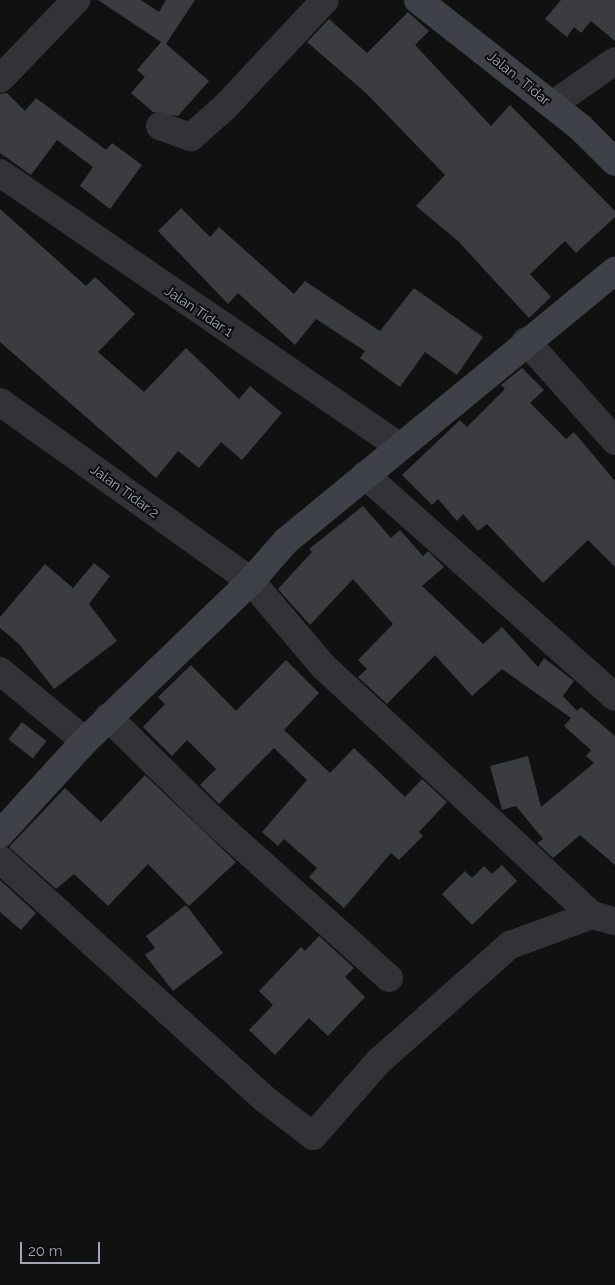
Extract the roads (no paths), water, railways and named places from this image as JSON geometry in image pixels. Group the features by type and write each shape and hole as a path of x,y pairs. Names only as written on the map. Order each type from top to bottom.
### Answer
{"street":[{"path":"0,79 76,0"},
{"path":"160,126 191,137 225,107 325,0"},
{"name":"Jalan . Tidar","path":"418,0 552,105 615,162"},
{"path":"552,105 615,61"},
{"name":"Jalan Tidar 1","path":"0,173 400,447"},
{"path":"0,834 108,717 251,580 286,541 526,341 615,271"},
{"path":"526,341 615,441"},
{"name":"Jalan Tidar 2","path":"0,402 251,580 324,666 603,918"},
{"path":"365,475 615,697"},
{"path":"0,671 85,741"},
{"path":"108,717 214,821 390,978"},
{"path":"0,859 266,1100 313,1136 378,1062 502,951 542,931 603,918"}]}
